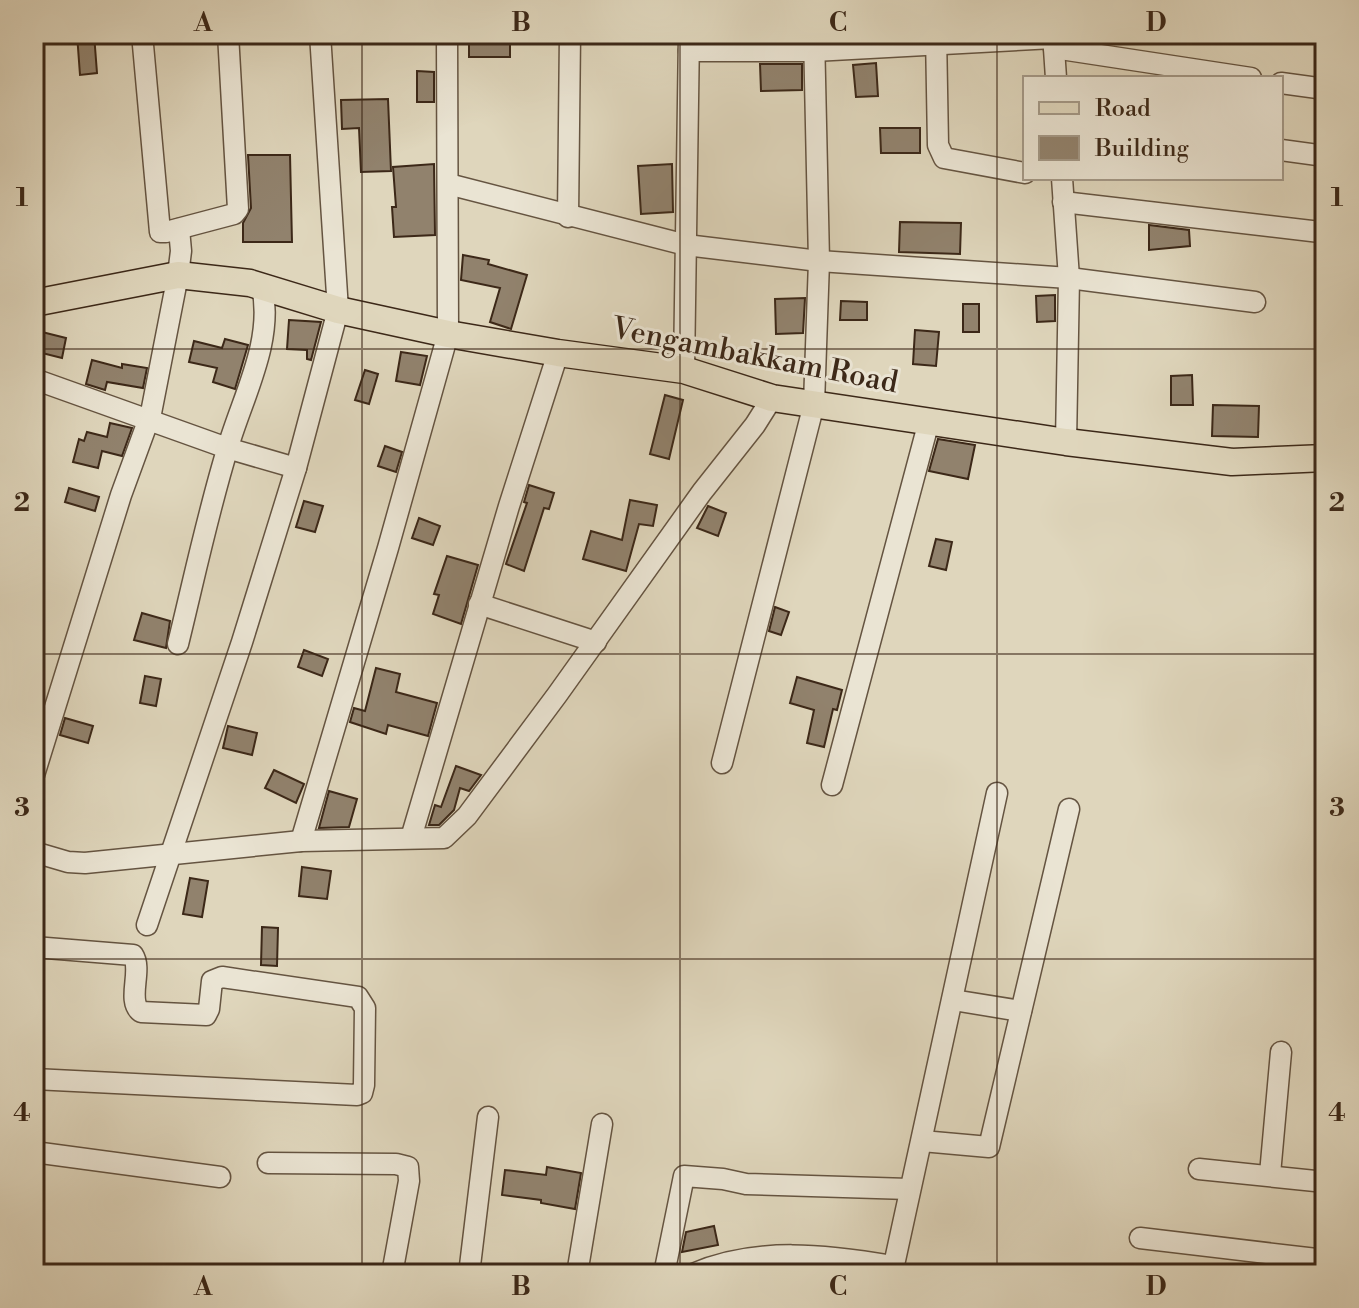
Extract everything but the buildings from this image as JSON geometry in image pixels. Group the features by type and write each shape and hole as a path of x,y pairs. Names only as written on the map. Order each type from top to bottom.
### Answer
{"main road":[{"name":"Vengambakkam Road","path":"34,303 178,275 250,283 338,310 448,334 684,370 772,398 1066,442 1232,462 1325,458"}],"street":[{"path":"142,34 160,232 234,214 238,209 228,34"},
{"path":"147,925 242,642 296,468 338,310 320,34"},
{"path":"301,841 448,334 447,34"},
{"path":"568,217 570,34"},
{"path":"935,40 938,145 944,158 1023,173"},
{"path":"1054,40 1056,76"},
{"path":"684,370 689,43 1054,40 1241,76"},
{"path":"722,763 814,404 819,261 814,42"},
{"path":"1283,83 1325,89"},
{"path":"1283,150 1325,156"},
{"path":"1059,180 1069,278 1066,442"},
{"path":"448,184 686,245 819,261 1069,278 1255,302"},
{"path":"1063,202 1320,232 1325,228"},
{"path":"34,775 121,495 151,413 178,275 181,251 179,229"},
{"path":"178,644 227,448 266,323 262,287"},
{"path":"411,838 479,604 558,353"},
{"path":"34,379 227,448 296,468"},
{"path":"34,852 68,862 85,863 301,841 444,838 458,827 596,642 772,398"},
{"path":"832,785 929,421"},
{"path":"479,604 596,642"},
{"path":"693,1274 732,1262 781,1256 830,1255 893,1270 997,793"},
{"path":"922,1141 989,1147 1069,809"},
{"path":"34,947 133,955 137,962 135,1004 141,1012 206,1015 212,981 222,977 358,997 365,1008 364,1085 362,1093 357,1095 34,1079"},
{"path":"953,1000 1021,1011"},
{"path":"1270,1174 1281,1052"},
{"path":"469,1274 488,1117"},
{"path":"577,1274 602,1124"},
{"path":"34,1152 220,1177"},
{"path":"268,1163 396,1164 408,1167 409,1181 392,1274"},
{"path":"1199,1169 1325,1182"},
{"path":"664,1274 684,1176 746,1184 909,1189"},
{"path":"1140,1238 1325,1260"}]}
